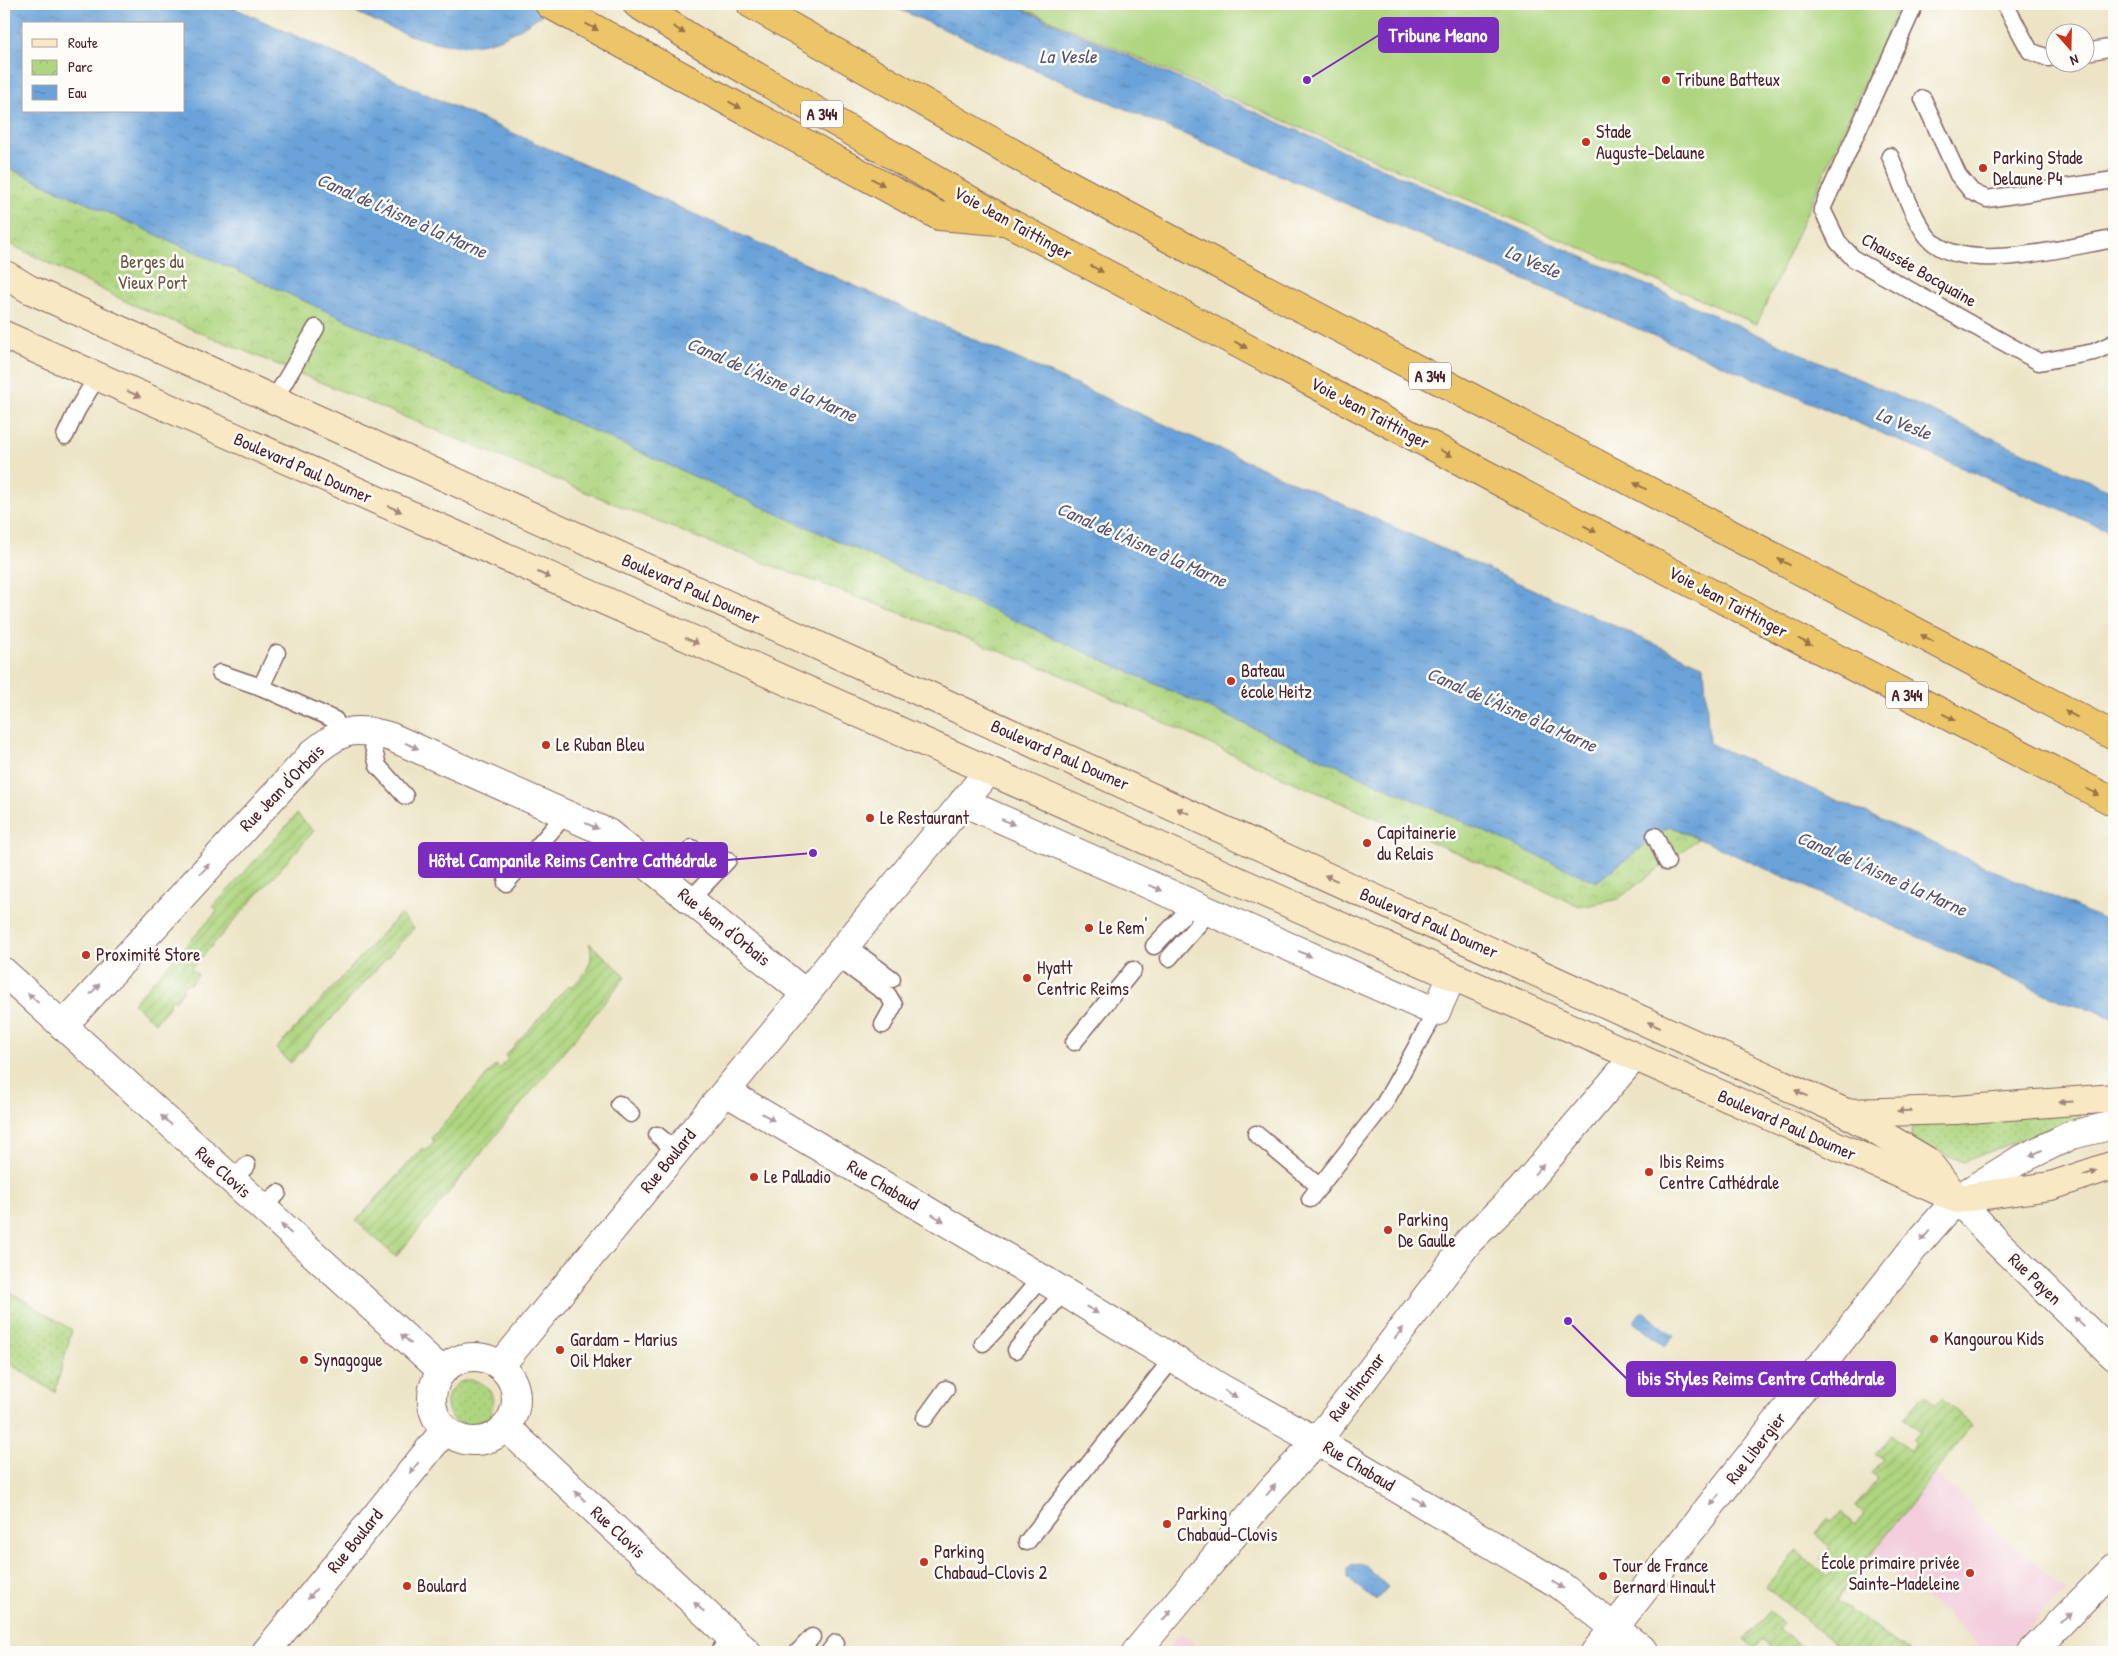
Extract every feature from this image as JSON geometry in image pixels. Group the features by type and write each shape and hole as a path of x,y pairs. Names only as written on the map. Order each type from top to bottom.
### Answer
{"highway":[{"path":"549,4 940,216 1008,222"},
{"name":"Voie Jean Taittinger","path":"637,4 708,48 1008,222 1699,587 2114,802"},
{"name":"A 344","path":"751,4 1039,168 1167,237 2114,736"}],"main road":[{"name":"Boulevard Paul Doumer","path":"4,274 16,287 274,400 1846,1113 1927,1161 1957,1199"},
{"name":"Boulevard Paul Doumer","path":"4,336 1957,1199"},
{"name":"Boulevard Paul Doumer","path":"1846,1113 1956,1110 2114,1098"},
{"path":"1957,1199 2051,1186 2114,1165"}],"street":[{"name":"Rue Jean d'Orbais","path":"63,1026 312,753 332,738 354,730 369,731 390,737 608,833 806,994"},
{"name":"Rue Boulard","path":"500,1366 667,1143 726,1092 988,772"},
{"path":"963,802 1436,1012 1452,976"},
{"name":"Rue Clovis","path":"4,972 63,1026 271,1201 442,1371"},
{"name":"Rue Hincmar","path":"1136,1652 1273,1488 1317,1441 1469,1241 1526,1196 1634,1057"},
{"name":"Rue Chabaud","path":"726,1092 1052,1285 1221,1388 1317,1441 1560,1585 1616,1627 1645,1652"},
{"path":"1957,1199 2018,1161 2071,1135 2114,1125"},
{"name":"Rue Payen","path":"1957,1199 1998,1243 2114,1356"},
{"name":"Rue Libergier","path":"1595,1652 1913,1249 1957,1199"},
{"path":"476,1357 489,1360 500,1366 514,1384 516,1395 515,1406 506,1427 495,1435 483,1440 469,1441 456,1437 445,1430 437,1420 432,1401 435,1382 442,1371 452,1363 463,1358 476,1357"},
{"name":"Rue Clovis","path":"506,1427 733,1647"},
{"name":"Rue Boulard","path":"266,1652 445,1430"},
{"path":"2032,1652 2114,1568"}],"lane":[{"name":"Chaussée Bocquaine","path":"1915,4 1822,209 1838,242 1854,259 2039,362 2094,352 2114,343"},
{"path":"2005,4 2030,51 2046,57"},
{"path":"2096,50 2114,46"},
{"path":"1923,99 1958,175 1972,192 1987,199 2114,180"},
{"path":"1890,156 1918,222 1928,238 1944,249 1973,258 2001,258 2114,239"},
{"path":"274,400 316,328"},
{"path":"64,436 97,377"},
{"path":"261,687 276,653"},
{"path":"220,673 261,687 335,720 339,735"},
{"path":"369,731 378,766 405,796"},
{"path":"506,882 565,814"},
{"path":"1655,836 1667,862"},
{"path":"667,881 692,848"},
{"path":"690,900 728,860"},
{"path":"1154,946 1202,908"},
{"path":"1168,958 1202,908"},
{"path":"841,951 892,978"},
{"path":"841,951 888,995 894,1005 883,1025"},
{"path":"1074,1042 1134,970"},
{"path":"1256,1134 1315,1193 1384,1104 1436,1012"},
{"path":"983,1343 1012,1312 1052,1285"},
{"path":"1016,1350 1052,1285"},
{"path":"1027,1542 1173,1358"},
{"path":"925,1418 946,1389"},
{"path":"798,1652 812,1637"}],"shaded area":[{"name":"École primaire privée Sainte-Madeleine","path":"1935,1473 1974,1508 1972,1511 2066,1590 2005,1652 1984,1652 1946,1614 1871,1555"},
{"path":"1181,1633 1204,1652 1165,1652"}],"green space":[{"name":"Stade Auguste-Delaune","path":"1013,4 1900,4 1757,324"},
{"name":"Berges du Vieux Port","path":"4,166 1596,881 1670,826 1698,839 1618,899 1582,907 1270,772 1073,680 954,633 695,537 131,304 4,241"},
{"path":"297,814 314,831 191,969 198,975 189,985 187,983 175,1001 173,999 168,1004 170,1006 155,1023 133,1003 215,914 217,911 213,907"},
{"path":"400,914 414,928 291,1063 276,1049"},
{"path":"589,943 626,976 396,1257 356,1221 422,1148 426,1151 434,1141 431,1138 496,1065 500,1069 508,1059 505,1056 569,985 572,987 581,977 590,962 591,950"},
{"path":"2080,1112 2080,1117 2076,1120 2065,1122 1963,1162 1911,1140 1912,1122"},
{"path":"4,1288 72,1330 55,1392 4,1360"},
{"path":"475,1380 487,1386 492,1394 492,1412 487,1420 479,1425 465,1426 453,1420 448,1412 447,1398 453,1386 461,1381"},
{"path":"1925,1394 1935,1403 1941,1397 1972,1425 1836,1600 1909,1652 1845,1652 1766,1587 1797,1551 1827,1577 1834,1569 1821,1558 1830,1547 1815,1534 1827,1519 1832,1522 1841,1512 1856,1524 1863,1514 1855,1507 1877,1479 1871,1474 1883,1460 1875,1454 1891,1435 1909,1451 1916,1443 1913,1440 1920,1432 1904,1418"},
{"path":"1770,1611 1783,1623 1778,1630 1812,1652 1767,1652 1771,1648 1763,1639 1754,1648 1744,1639"}],"water":[{"name":"Canal de l'Aisne à la Marne","path":"4,4 225,4 1704,666 1709,743 2114,924 2114,1019 2092,1009 2068,1004 1670,826 1596,882 4,166"},
{"path":"339,4 558,4 520,29 504,37 476,45 456,45 435,42 395,30"},
{"name":"La Vesle","path":"887,4 1011,4 2114,492 2114,533 1074,87"},
{"path":"1643,1311 1674,1336 1665,1347 1633,1321"},
{"path":"1363,1564 1388,1587 1376,1600 1348,1578 1348,1569 1352,1565"}],"place":[{"name":"Tribune Meano","path":"1307,80"},
{"name":"Tribune Batteux","path":"1666,80"},
{"name":"Stade Auguste-Delaune","path":"1586,142"},
{"name":"Parking Stade Delaune P4","path":"1983,168"},
{"name":"Bateau école Heitz","path":"1231,681"},
{"name":"Le Ruban Bleu","path":"546,745"},
{"name":"Le Restaurant","path":"870,818"},
{"name":"Capitainerie du Relais","path":"1367,843"},
{"name":"Hôtel Campanile Reims Centre Cathédrale","path":"813,853"},
{"name":"Le Rem'","path":"1089,928"},
{"name":"Proximité Store","path":"86,955"},
{"name":"Hyatt Centric Reims","path":"1027,978"},
{"name":"Ibis Reims Centre Cathédrale","path":"1649,1172"},
{"name":"Le Palladio","path":"754,1177"},
{"name":"Parking De Gaulle","path":"1388,1230"},
{"name":"ibis Styles Reims Centre Cathédrale","path":"1568,1321"},
{"name":"Kangourou Kids","path":"1934,1339"},
{"name":"Gardam - Marius Oil Maker","path":"560,1350"},
{"name":"Synagogue","path":"304,1360"},
{"name":"Parking Chabaud-Clovis","path":"1167,1524"},
{"name":"Parking Chabaud-Clovis 2","path":"924,1562"},
{"name":"École primaire privée Sainte-Madeleine","path":"1970,1573"},
{"name":"Tour de France Bernard Hinault","path":"1603,1576"},
{"name":"Boulard","path":"407,1586"}]}
